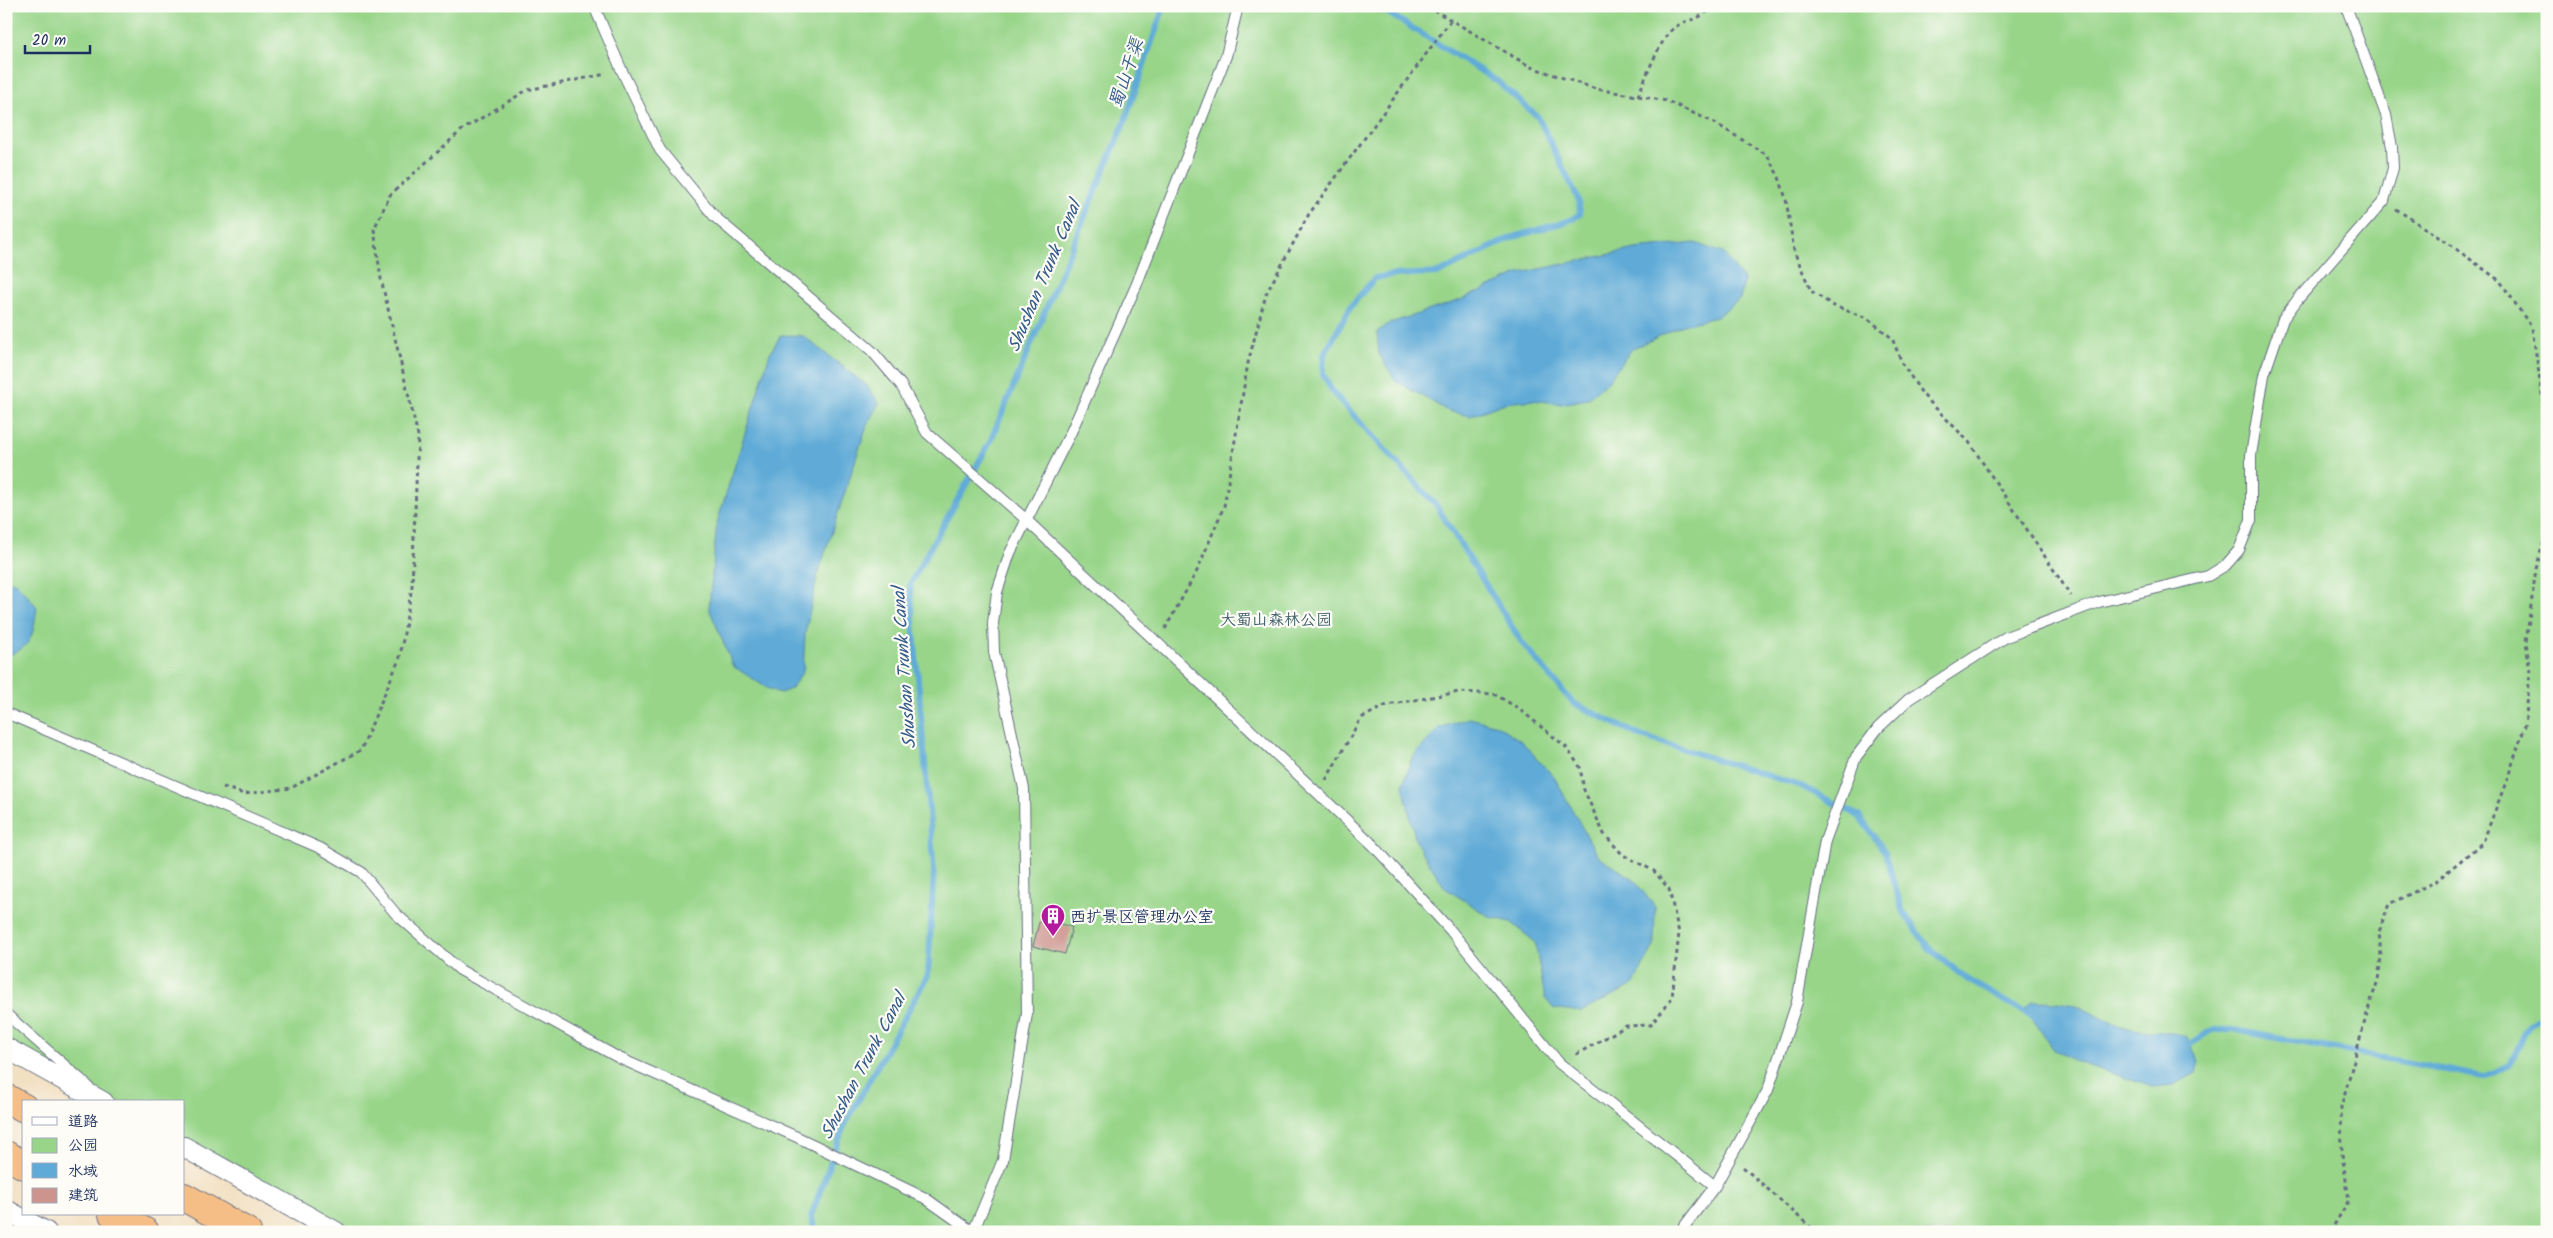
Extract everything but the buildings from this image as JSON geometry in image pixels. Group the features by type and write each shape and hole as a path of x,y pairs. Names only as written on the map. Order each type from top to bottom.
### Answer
{"highway":[{"path":"6,1098 22,1107"},
{"path":"6,1155 22,1164"},
{"path":"185,1198 246,1232"},
{"path":"117,1216 145,1232"}],"street":[{"path":"6,1048 101,1100"},
{"path":"185,1148 336,1232"},
{"path":"6,1210 46,1232"}],"lane":[{"path":"594,6 622,71 660,150 715,217 872,351 901,384 927,433 1025,519 1372,844 1451,931 1559,1063 1715,1186"},
{"path":"6,713 185,792 320,848 361,872 396,914 460,970 619,1058 824,1150 925,1198 973,1232 1003,1160 1027,1014 1024,789 994,652 993,623 997,592 1010,553 1025,519 1071,432 1136,286 1226,56 1238,6"},
{"path":"1680,1232 1715,1186 1768,1090 1797,1002 1825,841 1840,795 1856,757 1878,728 1909,699 2006,637 2099,602 2208,576 2226,565 2240,550 2251,520 2251,455 2264,375 2283,319 2298,299 2384,200 2393,168 2392,147 2386,115 2346,6"},
{"path":"6,1014 103,1100"}],"path":[{"path":"1427,6 1531,67 1596,89 1667,101 1713,122 1767,155 1779,177 1786,199 1794,252 1811,291 1834,306 1867,318 1892,338 1902,363 1923,395 1969,442 2080,609"},
{"path":"1638,96 1654,57 1674,27 1705,15 1712,6"},
{"path":"1158,643 1197,571 1224,506 1248,363 1266,294 1309,214 1451,20"},
{"path":"185,792 210,782 244,794 291,788 361,750 400,657 412,586 418,436 382,278 374,229 390,195 462,130 527,90 622,71"},
{"path":"2384,200 2500,281 2532,328 2547,428"},
{"path":"2330,1232 2349,1200 2342,1154 2341,1107 2378,980 2381,957 2379,932 2389,904 2435,882 2483,842 2525,726 2530,673 2526,641 2536,569 2547,529"},
{"path":"1319,794 1361,718 1387,706 1459,692 1494,694 1518,708 1566,747 1580,767 1584,790 1604,834 1623,855 1654,871 1668,889 1680,933 1672,998 1651,1024 1626,1026 1586,1050 1559,1063"},
{"path":"1731,1157 1816,1232"}],"green space":[{"name":"大蜀山森林公园","path":"6,6 2547,6 2547,1232 336,1232 185,1148 185,1100 99,1100 6,1048"}],"water":[{"path":"1695,243 1723,253 1744,280 1740,299 1716,317 1683,325 1632,349 1607,382 1587,399 1562,404 1533,400 1505,403 1470,416 1448,411 1396,381 1379,354 1377,332 1390,323 1458,301 1521,273 1635,249"},
{"path":"781,335 803,336 866,385 879,403 867,425 817,577 805,634 803,671 791,689 780,693 767,688 733,666 709,608 717,523 770,353"},
{"path":"6,579 16,583 37,607 33,631 27,643 22,648 6,656"},
{"path":"1469,718 1497,725 1521,741 1554,777 1598,856 1633,879 1655,907 1654,946 1633,985 1581,1012 1553,1008 1545,998 1535,942 1511,922 1490,917 1445,888 1416,842 1403,785 1412,758 1439,728"},
{"path":"2032,1001 2070,1004 2129,1028 2186,1036 2199,1061 2196,1073 2174,1085 2152,1087 2075,1061 2053,1049 2025,1008"}],"waterway":[{"name":"Shushan Trunk Canal","path":"816,1232 811,1216 844,1126 928,975 934,871 910,584 990,442 1125,121 1164,6"},
{"path":"1377,6 1497,81 1538,117 1578,199 1580,214 1568,221 1510,238 1439,273 1392,275 1375,278 1351,306 1324,355 1323,374 1334,394 1436,505 1522,643 1573,703 1641,736 1801,786 1859,816 1885,852 1902,910 1928,947 1968,980 2037,1019"},
{"path":"2184,1047 2212,1030 2234,1030 2484,1077 2510,1065 2529,1024 2547,1013"}],"place":[{"name":"西扩景区管理办公室","path":"1053,937"}],"water label":[{"name":"蜀山干渠","path":"1126,73"}]}
